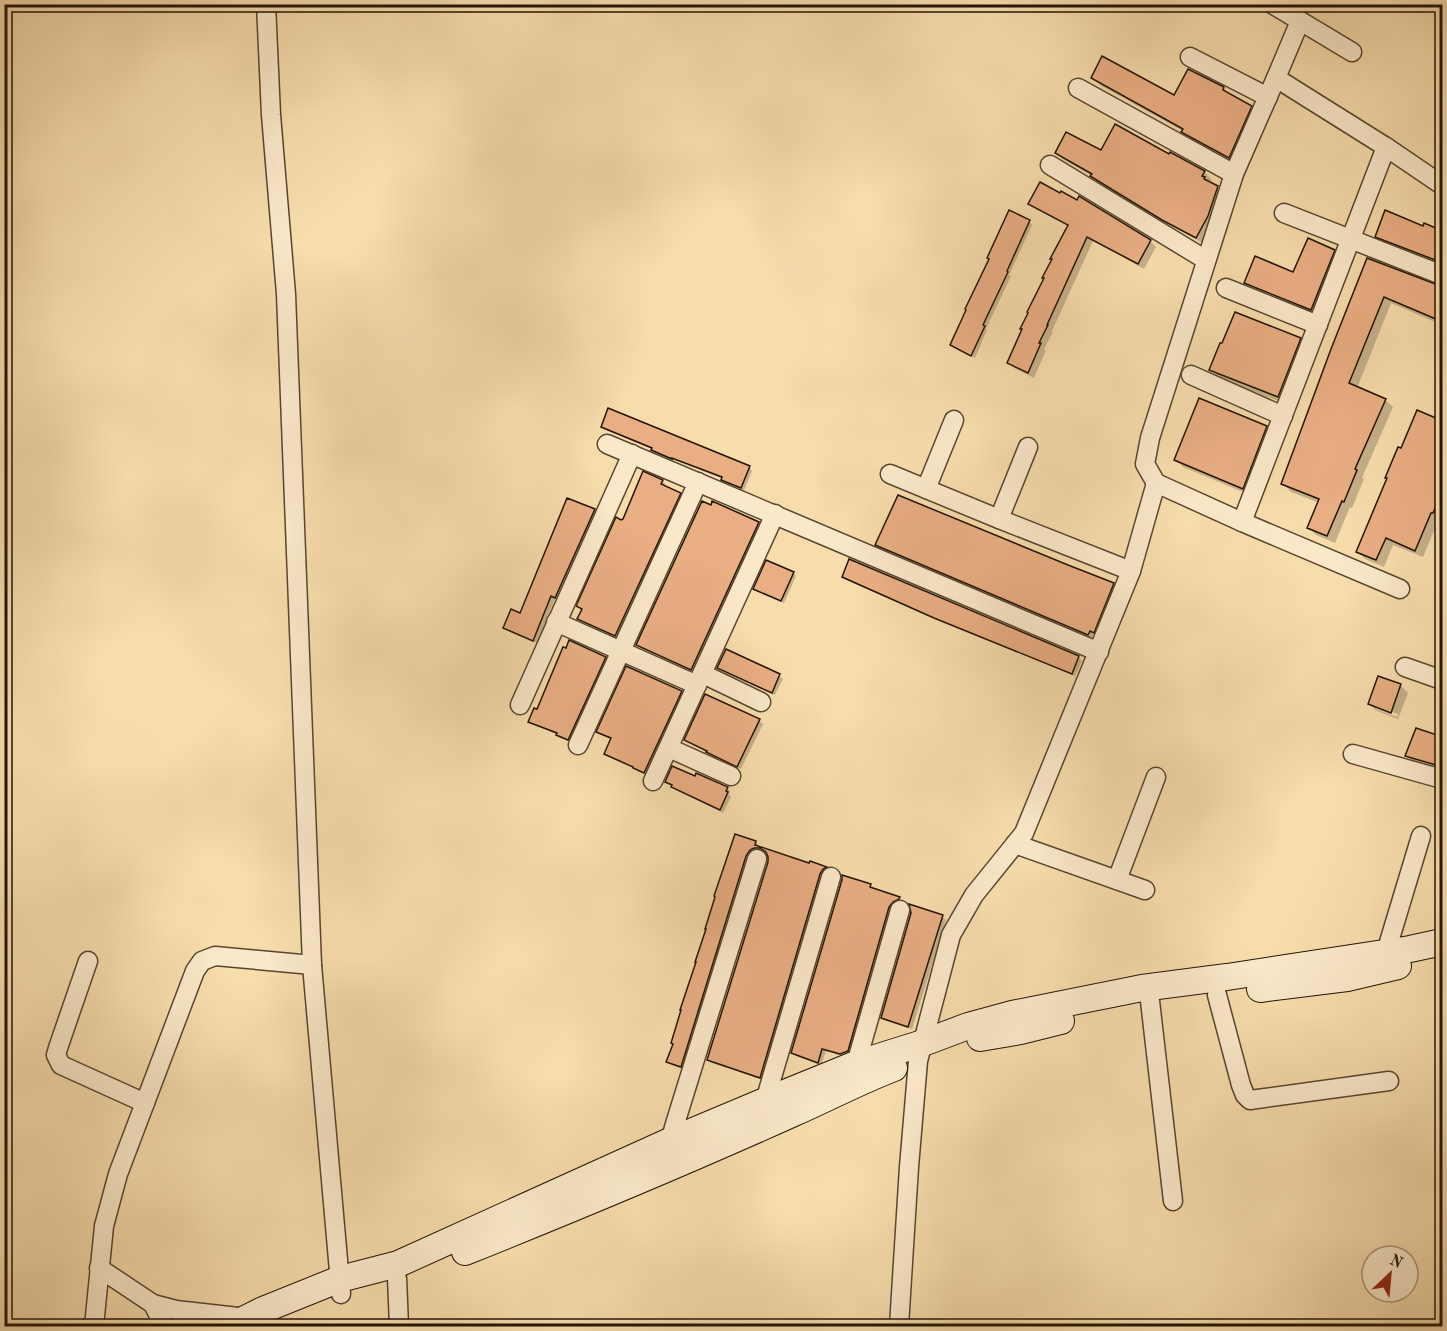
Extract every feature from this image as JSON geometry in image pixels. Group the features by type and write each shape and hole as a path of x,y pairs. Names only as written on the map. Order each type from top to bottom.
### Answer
{"street":[{"path":"266,4 271,115 286,294 312,965 341,1287"},
{"path":"1275,5 1352,52"},
{"path":"1300,21 1234,174 1150,438 1145,464 1156,483 1400,589"},
{"path":"1190,57 1268,97"},
{"path":"1278,74 1443,185"},
{"path":"1078,88 1234,174"},
{"path":"1242,522 1386,147"},
{"path":"1050,165 1206,260"},
{"path":"1284,213 1443,275"},
{"path":"1226,288 1318,325"},
{"path":"1191,375 1283,416"},
{"path":"926,489 954,420"},
{"path":"607,444 1099,652"},
{"path":"999,519 1028,447"},
{"path":"520,705 632,454"},
{"path":"890,474 1131,571"},
{"path":"578,745 698,482"},
{"path":"899,1326 909,1167 920,1052 951,935 974,895 1024,833 1131,571 1156,483"},
{"path":"653,782 775,514"},
{"path":"556,622 621,651 761,702"},
{"path":"1405,667 1443,680"},
{"path":"669,748 731,776"},
{"path":"1353,754 1443,779"},
{"path":"1117,880 1155,777"},
{"path":"1386,952 1421,836"},
{"path":"1015,844 1145,890"},
{"path":"677,1151 671,1138 757,859"},
{"path":"765,1101 831,877"},
{"path":"856,1064 900,910"},
{"path":"99,1268 153,1304 247,1324 677,1151 795,1113 894,1068 968,1026 1012,1014 1142,987 1227,977 1443,942"},
{"path":"94,1326 104,1226 110,1201 118,1174 195,971 202,961 215,956 312,965"},
{"path":"341,1287 397,1278 578,1206 765,1101 856,1064 1021,1031 1150,1001 1217,995 1347,978 1443,956"},
{"path":"88,961 56,1056 61,1065 145,1103"},
{"path":"1217,995 1241,1085 1245,1095 1251,1100 1389,1081"},
{"path":"1150,1001 1173,1201"},
{"path":"397,1278 399,1326"},
{"path":"153,1304 164,1326"}],"building":[{"path":"1102,56 1174,95 1188,69 1224,87 1223,90 1252,106 1229,158 1181,132 1183,129 1091,78"},
{"path":"1115,124 1205,171 1202,176 1205,177 1204,179 1218,186 1208,216 1196,238 1162,220 1090,176 1092,174 1055,153 1066,132 1101,150"},
{"path":"1040,182 1077,200 1079,196 1151,240 1138,264 1087,237 1039,343 1041,343 1028,373 1007,363 1027,312 1052,259 1050,259 1068,225 1028,204"},
{"path":"1009,210 1030,220 971,356 950,345"},
{"path":"1385,210 1423,226 1424,223 1443,231 1443,263 1375,237"},
{"path":"1308,238 1335,250 1311,310 1244,283 1255,256 1293,272"},
{"path":"1367,258 1443,286 1443,322 1384,297 1349,383 1386,399 1355,469 1357,470 1344,502 1342,501 1327,536 1307,528 1319,499 1281,484"},
{"path":"1235,312 1301,338 1278,397 1209,370"},
{"path":"1199,398 1267,426 1243,489 1174,460"},
{"path":"608,408 750,466 741,488 721,480 722,477 672,459 651,450 652,448 601,427"},
{"path":"1417,410 1443,421 1443,490 1415,551 1386,538 1376,560 1356,552 1398,447 1401,448"},
{"path":"643,471 663,480 661,484 681,493 615,636 577,619 582,609 576,606 616,517 623,519"},
{"path":"898,495 1114,583 1094,633 1090,631 1088,635 875,545"},
{"path":"567,498 595,509 555,598 551,596 533,641 503,628 511,609 520,613"},
{"path":"702,501 711,505 712,501 759,522 691,670 636,645"},
{"path":"849,559 1079,656 1072,674 934,618 842,577"},
{"path":"766,560 794,572 781,601 753,589"},
{"path":"569,640 606,657 568,740 556,735 557,733 528,722 534,708 537,709 563,647 566,648"},
{"path":"726,649 780,674 772,693 717,668"},
{"path":"626,666 682,691 644,773 604,754 611,738 596,732"},
{"path":"1378,676 1401,684 1391,713 1368,704"},
{"path":"705,694 760,719 737,767 684,740"},
{"path":"1416,728 1443,737 1443,767 1405,756"},
{"path":"672,766 695,776 696,773 728,787 720,810 665,782"},
{"path":"735,834 756,841 755,845 827,867 820,874 760,1078 707,1060 768,862 766,852 760,848 750,850 746,856 681,1067 666,1062 714,896"},
{"path":"842,875 871,884 870,887 900,897 889,907 848,1051 840,1054 822,1049 818,1063 791,1053"},
{"path":"909,904 943,915 908,1027 881,1018 911,913"}]}
